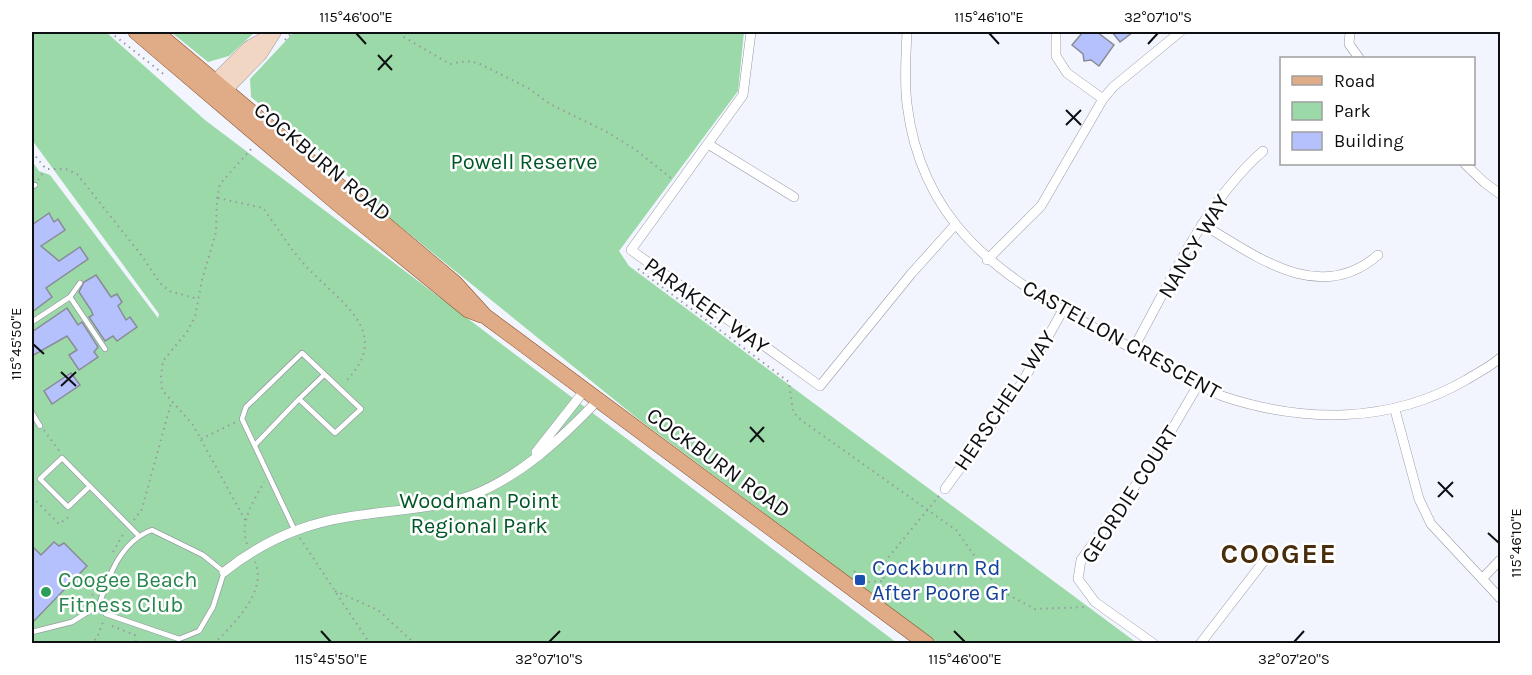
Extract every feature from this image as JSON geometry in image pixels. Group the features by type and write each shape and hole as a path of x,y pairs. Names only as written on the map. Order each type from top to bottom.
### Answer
{"main road":[{"name":"COCKBURN ROAD","path":"136,32 216,90"},
{"name":"COCKBURN ROAD","path":"156,32 216,90 468,310 485,316 927,644"}],"street":[{"name":"PARAKEET WAY","path":"752,32 743,95 631,250 820,386 911,274 955,225"},
{"name":"CASTELLON CRESCENT","path":"907,32 906,80 910,124 918,156 931,189 955,225 987,260 1063,310 1133,349 1198,384 1250,405 1295,413 1339,416 1395,410 1440,395 1500,358"},
{"path":"1056,32 1056,56 1067,73 1103,99"},
{"path":"987,260 1041,206 1103,99 1113,87 1180,32"},
{"path":"1350,32 1349,45 1358,57"},
{"path":"216,90 249,48 273,33"},
{"path":"708,144 794,197"},
{"name":"NANCY WAY","path":"1133,349 1202,225 1243,169 1263,151"},
{"path":"1465,165 1500,194"},
{"path":"1202,225 1275,267 1307,277 1339,276 1367,265 1378,255"},
{"name":"HERSCHELL WAY","path":"945,489 1022,382 1063,310"},
{"name":"GEORDIE COURT","path":"1154,644 1095,602 1078,579 1081,560 1154,460 1198,384"},
{"path":"526,463 555,430 584,391"},
{"path":"224,572 249,552 316,523 426,508 470,496 506,478 557,442 597,401"},
{"path":"1395,410 1419,499 1431,524 1500,598"},
{"path":"1200,644 1267,556"},
{"path":"1482,579 1500,560"}],"lane":[{"path":"32,322 70,297 80,283"},
{"path":"70,297 105,349"},
{"path":"295,531 242,419 246,407 302,353 361,409 336,433 299,399"},
{"path":"255,445 324,375"},
{"path":"32,413 40,426"},
{"path":"90,486 68,507 40,479 62,458 90,486 138,535"},
{"path":"32,632 72,622 99,605 108,579 124,550 138,535 152,530 203,555 224,572 213,607 198,631 179,639 106,614 99,605"}],"path":[{"path":"245,520 193,425 162,390 161,377 163,361 187,332 195,317 216,232 217,198 220,184 253,147"},
{"path":"32,152 38,164 46,170 66,169 77,174 142,256 160,283 179,296 198,299"},
{"path":"33,186 46,170"},
{"path":"217,198 263,208 304,264 359,318 366,338 361,364 339,388"},
{"path":"201,439 242,419"},
{"path":"40,426 60,449 62,458"},
{"path":"214,644 247,605 255,590 257,566 249,552 243,531 245,520 268,475"},
{"path":"854,572 868,582 884,581 882,565 945,489"},
{"path":"32,497 59,524 70,516"},
{"path":"117,526 123,532"},
{"path":"295,531 370,644"},
{"path":"335,591 378,610 416,644"},
{"path":"90,644 97,638 103,622"}],"green space":[{"name":"Woodman Point Regional Park","path":"32,32 106,32 205,120 897,643 32,643 32,161 39,171 50,175 158,318 159,314 32,140"},
{"path":"171,32 255,32 229,56 208,62"},
{"name":"Powell Reserve","path":"294,32 744,32 738,91 619,251 629,266 1137,643 938,643 637,418 376,207 348,176 251,97 250,79"}],"building":[{"path":"1083,32 1097,32 1114,45 1099,66 1091,60 1084,61 1083,54 1072,45"},
{"path":"1112,32 1133,32 1120,42"},
{"path":"49,213 54,222 58,219 65,230 41,246 59,261 80,247 88,259 46,288 52,297 32,312 32,225"},
{"path":"96,275 111,297 117,294 122,302 118,306 126,320 130,317 137,327 117,341 113,336 105,341 89,317 93,315 91,310 79,292 84,282"},
{"path":"67,308 78,325 82,322 98,347 94,352 98,357 79,370 69,355 77,350 67,336 32,356 32,332"},
{"path":"71,373 80,385 52,404 44,391"},
{"path":"54,542 59,546 64,543 87,566 32,623 32,546 41,555"}],"place":[{"name":"Cockburn Rd After Poore Gr","path":"860,580"},
{"name":"Coogee Beach Fitness Club","path":"46,592"}],"district":[{"name":"COOGEE","path":"1279,553"}]}
